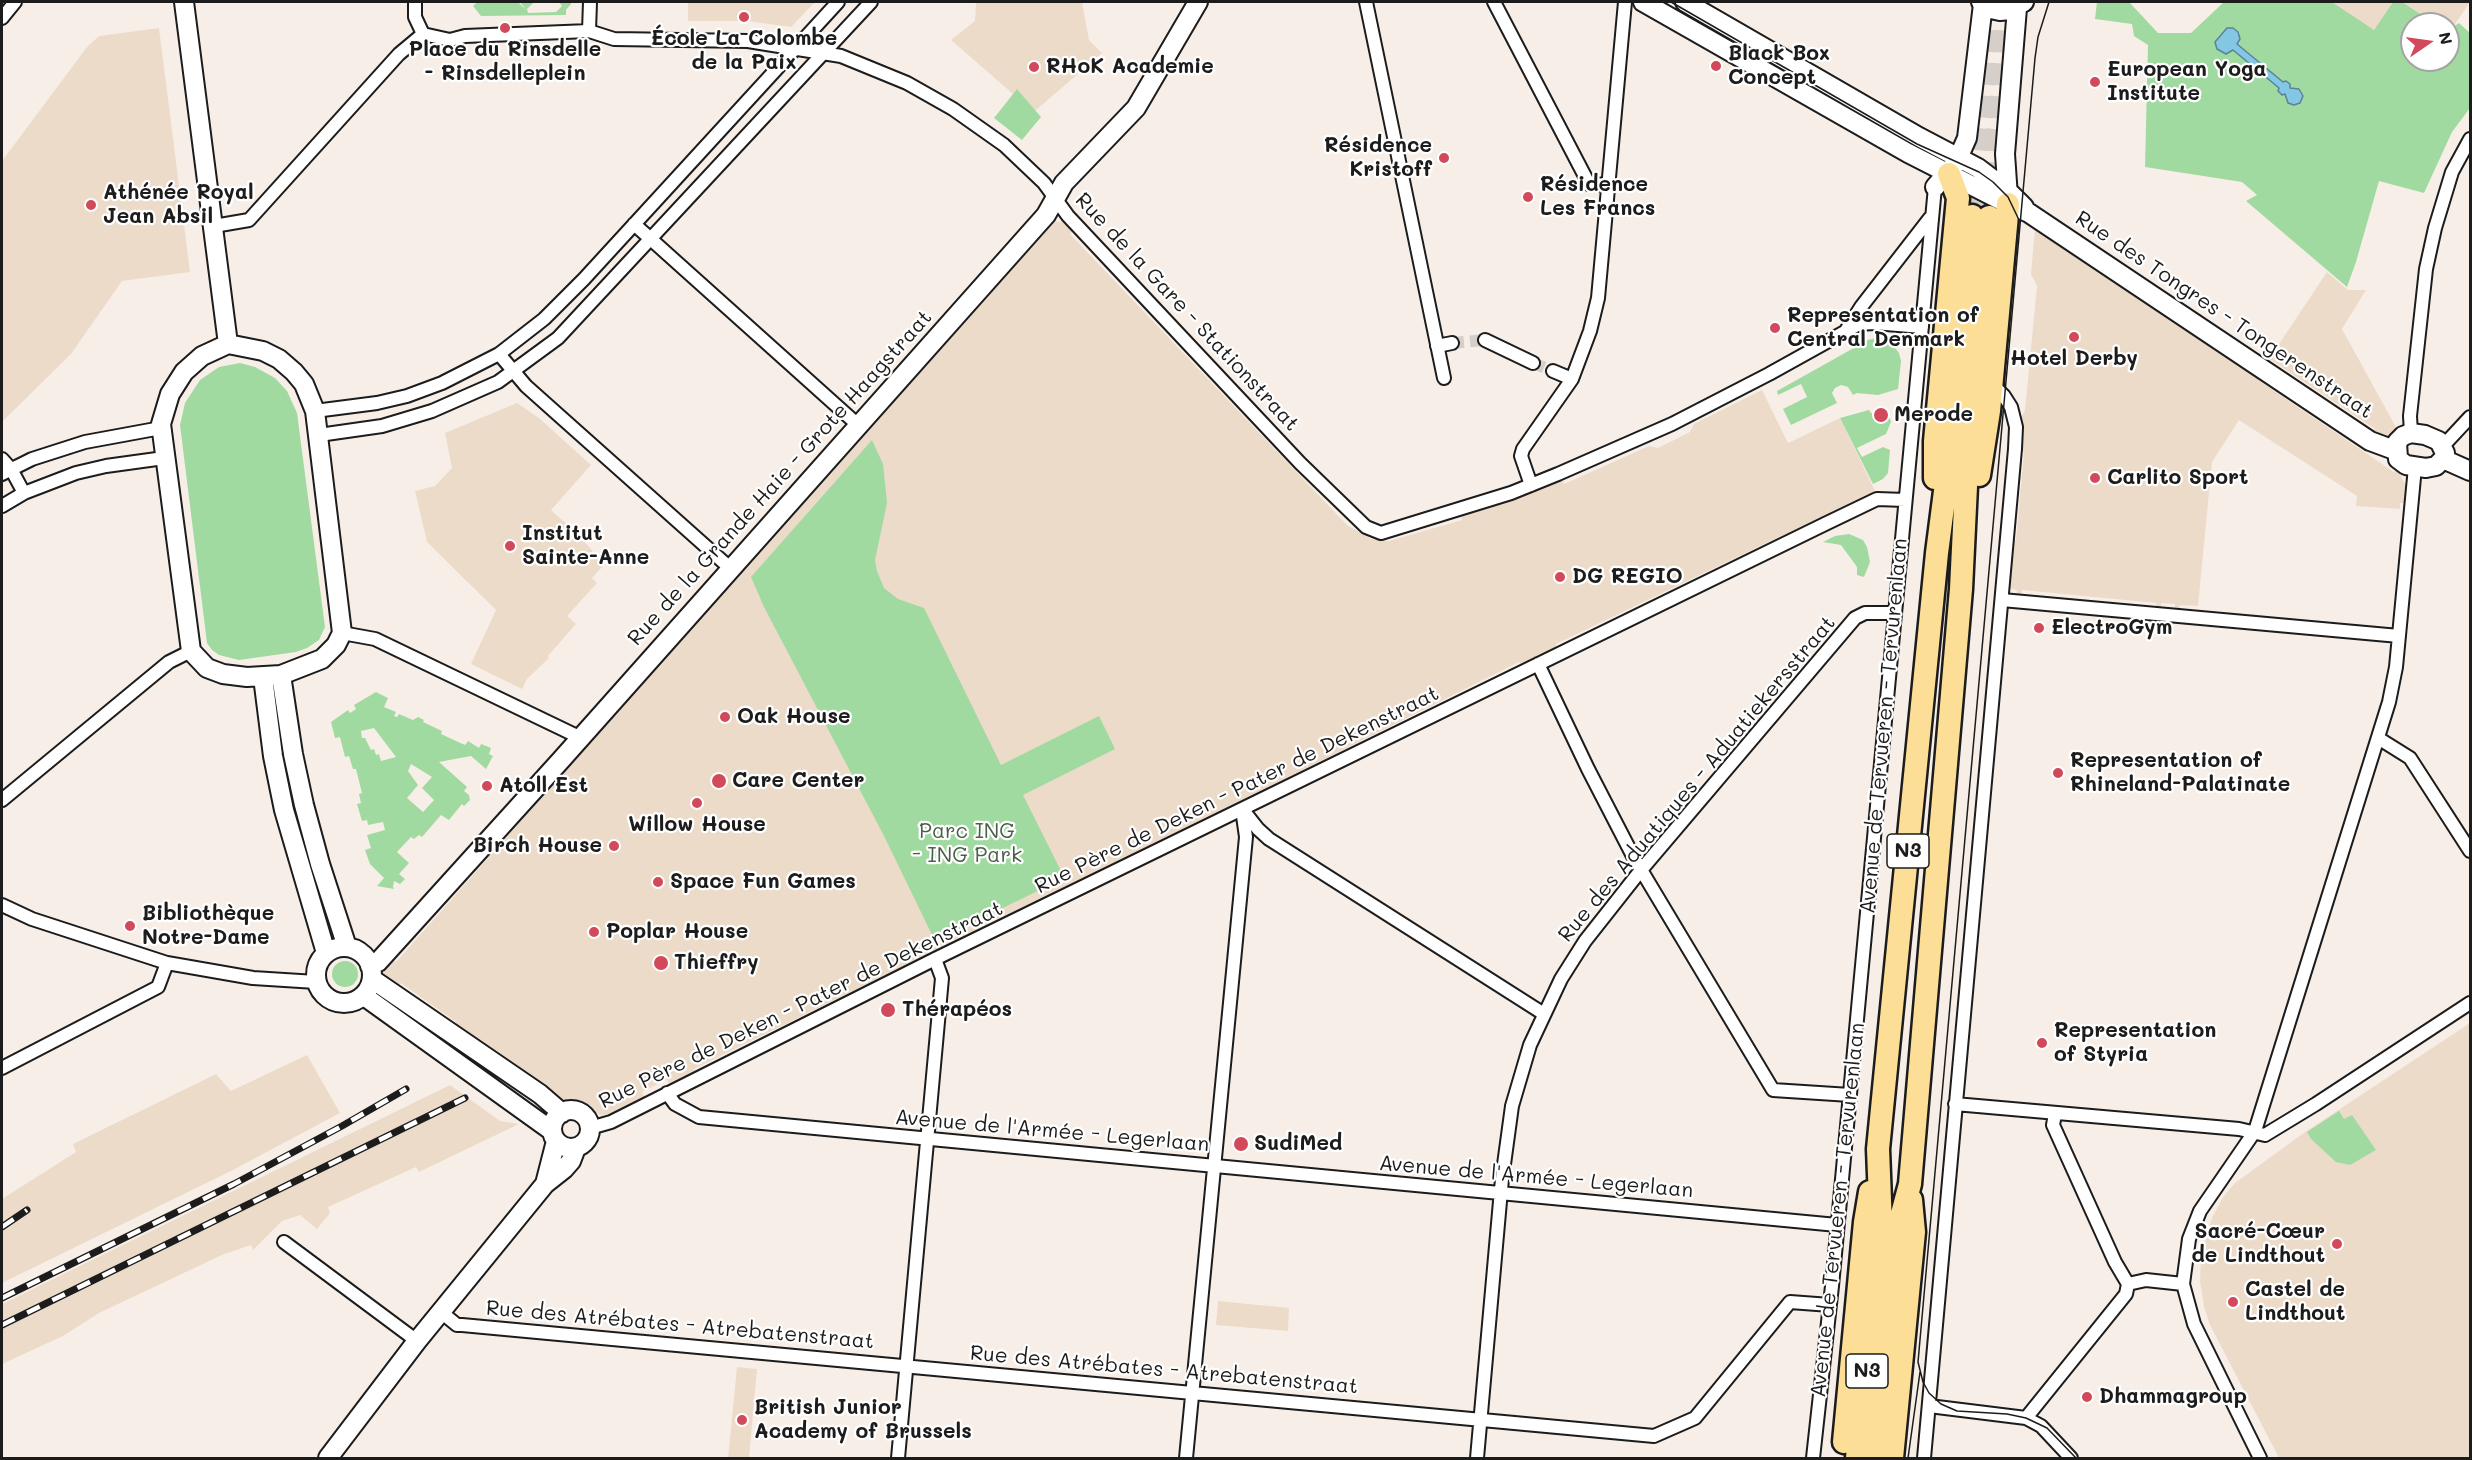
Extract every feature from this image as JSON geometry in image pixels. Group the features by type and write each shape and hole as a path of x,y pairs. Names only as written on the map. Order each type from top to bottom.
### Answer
{"highway":[{"path":"1937,554 1935,441 1958,198 1947,173"},
{"path":"1961,589 2017,205"},
{"name":"Avenue de Tervueren - Tervurenlaan","path":"1857,1458 1881,1226 1878,1149 1937,554 1981,217 1961,589 1910,1184 1898,1229 1875,1458"},
{"path":"1842,1458 1865,1222 1878,1149"},
{"path":"1892,1458 1914,1232 1910,1184"}],"street":[{"path":"2,18 15,2"},
{"path":"184,2 228,344"},
{"path":"415,2 415,17 423,34"},
{"path":"423,34 450,40 465,36 589,32 590,2"},
{"path":"315,411 377,404 407,396 457,376 499,354 544,319 838,2"},
{"path":"319,435 382,426 432,411 498,382 558,338 871,2"},
{"name":"Rue de la Grande Haie - Grote Haagstraat","path":"371,972 1046,215 1064,183 1136,108 1198,2"},
{"path":"1366,2 1444,378"},
{"path":"1494,2 1589,184 1609,185"},
{"path":"1531,485 1521,456 1523,449 1572,379 1590,331 1598,298 1625,2"},
{"path":"1643,2 1947,173"},
{"path":"1685,2 1947,173"},
{"path":"1982,3 2000,11 2021,5 2005,154 2017,205"},
{"name":"Avenue de Tervueren - Tervurenlaan","path":"1813,1458 1850,1095 1931,217 1947,173 1967,138 1982,3"},
{"name":"Rue de la Gare - Stationstraat","path":"589,32 614,39 748,41 841,56 907,83 953,109 1004,145 1044,183 1068,216 1186,339 1300,463 1366,527 1381,533 1531,485 1672,424 1769,375 1847,330"},
{"path":"214,226 249,220 399,54 423,34"},
{"path":"2411,433 2410,416 2426,269 2435,228 2452,172 2470,139"},
{"name":"Rue des Tongres - Tongerenstraat","path":"1947,173 2017,205 2370,441 2397,451 2398,459 2406,465 2415,467"},
{"path":"1847,330 1870,295 1931,217"},
{"path":"634,224 858,425"},
{"path":"1847,330 1859,324 1874,323 1922,327"},
{"path":"1485,340 1533,363"},
{"path":"1437,346 1452,343"},
{"path":"228,344 264,351 279,359 304,384 315,411 342,633 336,645 322,659 281,675 235,676 215,672 200,663 191,651 164,458 161,428 164,410 176,382 202,356 228,344"},
{"path":"499,354 512,372 730,568"},
{"path":"1553,371 1572,379"},
{"path":"1924,1458 2016,427 2008,400 1992,384"},
{"path":"2260,1458 2194,1324 2183,1284 2189,1239 2200,1211 2255,1131 2389,702 2396,667 2415,467 2436,466 2470,417"},
{"path":"6,471 41,456 85,442 161,428"},
{"path":"2397,451 2397,442 2403,436 2411,433 2434,437 2443,453 2470,471"},
{"path":"2,506 24,493 76,473 106,466 164,458"},
{"path":"2,459 6,471 24,493"},
{"name":"Rue Père de Deken - Pater de Dekenstraat","path":"590,1128 611,1122 935,959 1877,499 1905,500"},
{"path":"2002,600 2399,636"},
{"name":"Rue des Aduatiques - Aduatiekersstraat","path":"1477,1458 1501,1192 1512,1107 1530,1045 1561,979 1585,941 1641,870 1855,618 1865,613 1894,613"},
{"path":"342,633 375,639 579,737"},
{"path":"2,800 169,662 191,651"},
{"path":"1538,664 1588,769 1641,870 1773,1090 1850,1095"},
{"path":"281,675 293,754 304,805 347,947"},
{"path":"263,677 273,756 284,810 326,953"},
{"path":"2378,738 2410,758 2470,851"},
{"path":"1242,809 1269,839 1544,1014"},
{"path":"1186,1458 1246,837 1242,809"},
{"path":"2,905 32,919 167,963 253,978 316,982"},
{"path":"347,947 364,955 371,972 370,988 364,996 351,1003 334,1002 321,992 316,982 317,966 326,953 336,948 347,947"},
{"path":"898,1458 942,978 935,959"},
{"path":"2,1068 158,987 167,963"},
{"path":"371,972 540,1094 562,1113"},
{"path":"364,996 554,1136 565,1147 576,1148 585,1143 590,1128 584,1115 577,1111 562,1113 556,1117 554,1136 545,1184"},
{"path":"1955,1104 2255,1131 2265,1135 2470,1003"},
{"path":"415,1033 440,1024"},
{"name":"Avenue de l'Armée - Legerlaan","path":"667,1093 675,1104 699,1117 1837,1225"},
{"path":"2026,1418 2126,1294 2128,1284 2115,1262 2054,1125 2055,1114"},
{"path":"328,1458 417,1341 545,1184 571,1161 576,1148"},
{"path":"284,1242 417,1341"},
{"path":"2128,1284 2146,1280 2183,1284"},
{"name":"Rue des Atrébates - Atrebatenstraat","path":"441,1312 462,1325 1654,1436 1695,1418 1790,1302 1830,1305"},
{"path":"1929,1407 2026,1418 2041,1426 2071,1458"}],"shaded area":[{"name":"École La Colombe de la Paix","path":"688,2 815,2 791,27 747,21 688,21"},
{"name":"RHoK Academie","path":"976,2 1082,2 1089,40 1102,53 1035,111 1017,89 1013,94 951,40 975,21"},
{"path":"2332,2 2393,2 2374,31"},
{"path":"2402,2 2470,2 2460,17 2460,12 2418,12"},
{"name":"Athénée Royal Jean Absil","path":"159,28 190,272 122,281 71,354 2,422 2,161 87,47 99,36"},
{"path":"1051,221 1062,222 1070,227 1073,230 1070,234 1347,525 1371,539 1389,541 1462,520 1461,515 1507,501 1562,480 1564,484 1649,446 1658,448 1690,432 1694,424 1762,390 1788,443 1840,418 1875,491 1556,644 1557,649 1522,666 1519,662 1267,788 1269,792 1212,815 1203,825 1200,821 962,937 964,942 941,953 938,949 916,960 917,965 903,972 900,968 694,1069 696,1074 670,1086 667,1080 654,1086 642,1092 646,1099 617,1113 600,1115 578,1102 563,1103 519,1072 521,1068 496,1050 494,1053 454,1026 456,1022 401,983 398,987 385,977 382,973 383,969 392,959 396,962 744,569 746,562 757,549 760,551 1044,233 1041,230"},
{"path":"2035,228 2088,260 2089,265 2232,362 2235,358 2260,376 2258,380 2394,472 2397,468 2406,486 2404,503 2400,503 2400,509 2356,506 2357,496 2239,420 2212,462 2198,606 2180,605 2179,609 2175,608 2175,604 2161,603 2161,607 2156,607 2156,603 2022,590 2021,594 2017,594 2017,590 2008,588 2012,540 2016,540 2024,452 2019,451 2019,422 2025,410 2037,286 2031,274"},
{"path":"2327,272 2348,290 2366,290 2342,329 2397,429 2385,437 2372,433 2375,429 2271,360 2267,362"},
{"name":"Institut Sainte-Anne","path":"517,403 539,418 591,465 551,510 579,535 604,565 592,578 597,583 567,616 576,624 548,656 549,658 527,679 522,689 471,664 496,610 427,542 415,491 435,486 452,468 445,433"},
{"name":"Sacré-Cœur de Lindthout","path":"2470,1023 2470,1458 2279,1458 2210,1325 2204,1307 2200,1281 2201,1256 2212,1218 2223,1197 2235,1183 2305,1132"},
{"path":"307,1055 340,1113 233,1170 2,1283 2,1199 76,1152 73,1144 216,1074 231,1091"},
{"path":"450,1085 500,1121 519,1124 419,1172 416,1167 328,1207 330,1213 317,1229 300,1215 282,1221 253,1250 251,1245 222,1255 99,1313 63,1336 2,1364 2,1304"},
{"path":"1218,1301 1289,1308 1288,1331 1216,1325"},
{"name":"British Junior Academy of Brussels","path":"737,1367 757,1369 749,1458 728,1458"}],"green space":[{"path":"477,2 518,2 526,10 520,2 534,2 527,9 528,13 556,12 562,6 559,2 571,2 571,4 566,10 566,15 481,16 473,6"},
{"path":"2097,2 2129,2 2158,33 2191,33 2224,2 2332,2 2374,30 2393,2 2402,2 2418,12 2400,12 2400,72 2460,72 2460,24 2470,33 2470,108 2452,132 2424,193 2379,181 2347,287 2246,201 2257,195 2242,182 2145,167 2148,45 2134,36 2132,24 2095,19"},
{"path":"1017,89 1041,117 1022,140 994,118"},
{"path":"1880,337 1890,341 1899,353 1901,361 1898,389 1878,395 1857,393 1853,395 1848,387 1841,385 1832,393 1837,403 1791,425 1783,409 1807,397 1801,384 1778,395 1777,391 1868,340"},
{"path":"240,363 255,367 275,378 287,391 297,413 325,627 319,640 307,648 296,652 239,660 219,655 207,643 180,425 185,403 200,380 219,367"},
{"path":"1869,410 1871,413 1877,410 1884,412 1889,416 1891,422 1886,434 1857,448 1862,457 1883,447 1890,450 1888,473 1883,479 1873,484 1840,418"},
{"name":"Parc ING - ING Park","path":"872,440 883,464 887,503 875,560 877,571 884,588 898,599 924,608 1001,765 1099,716 1115,749 1023,795 1062,873 1046,881 1048,886 935,941 884,836 764,607 751,577"},
{"path":"1849,534 1863,540 1867,547 1870,562 1864,577 1857,575 1857,567 1841,545 1823,542 1835,536"},
{"path":"376,692 388,698 384,707 396,712 394,716 397,717 399,714 413,720 418,717 442,731 441,734 465,745 468,741 479,748 481,744 491,748 489,754 493,756 486,769 471,756 439,762 467,787 464,791 469,795 470,800 464,806 462,804 449,820 441,815 422,837 419,835 414,839 411,837 397,852 409,863 399,874 405,879 400,884 394,881 394,889 377,886 384,878 370,864 365,850 371,848 367,835 385,830 383,822 368,825 367,820 362,821 357,804 361,803 359,794 362,793 356,769 353,769 349,756 345,757 340,737 335,738 331,722 348,710 350,713 356,709 354,705","holes":["374,728 396,757 381,761 379,754 376,755 374,749 371,750 365,738 362,738 361,731","411,764 432,777 422,788 434,800 423,812 407,798 418,785 408,771"]},
{"path":"271,700 278,700 335,930 328,932 293,815"},
{"path":"345,961 354,965 358,974 354,983 345,987 336,983 332,974 336,965"},
{"path":"2339,1111 2344,1119 2352,1115 2376,1150 2350,1165 2336,1162 2311,1139 2307,1132"}],"water":[{"path":"2227,28 2233,28 2238,32 2240,39 2237,44 2283,82 2290,84 2290,88 2299,89 2303,96 2300,103 2294,105 2288,103 2285,94 2282,95 2278,91 2279,88 2233,50 2226,54 2217,49 2215,42"}],"tunnel":[{"path":"1972,216 1991,2"},
{"path":"1989,217 2009,2"},
{"path":"1452,343 1485,340"},
{"path":"1533,363 1553,371"}],"tram line":[{"path":"1671,2 1917,144 1979,172 2008,197 2020,222"},
{"path":"2049,2 2038,37 2035,58 1918,1362 1923,1382 1929,1393 1941,1404 1957,1411 2007,1414 2026,1418 2047,1428 2076,1458"},
{"path":"1908,1458 1920,1372"}],"railway":[{"path":"2,1298 234,1184 406,1089"},
{"path":"2,1325 465,1098"},
{"path":"2,1227 27,1210"}],"place":[{"name":"École La Colombe de la Paix","path":"744,17"},
{"name":"Place du Rinsdelle - Rinsdelleplein","path":"505,28"},
{"name":"Black Box Concept","path":"1716,66"},
{"name":"RHoK Academie","path":"1034,67"},
{"name":"European Yoga Institute","path":"2095,82"},
{"name":"Résidence Kristoff","path":"1444,158"},
{"name":"Résidence Les Francs","path":"1528,197"},
{"name":"Athénée Royal Jean Absil","path":"91,205"},
{"name":"Representation of Central Denmark","path":"1775,328"},
{"name":"Hotel Derby","path":"2074,337"},
{"name":"Merode","path":"1881,415"},
{"name":"Carlito Sport","path":"2095,478"},
{"name":"Institut Sainte-Anne","path":"510,546"},
{"name":"DG REGIO","path":"1560,577"},
{"name":"ElectroGym","path":"2039,628"},
{"name":"Oak House","path":"725,717"},
{"name":"Representation of Rhineland-Palatinate","path":"2058,773"},
{"name":"Care Center","path":"719,781"},
{"name":"Atoll Est","path":"487,786"},
{"name":"Willow House","path":"697,803"},
{"name":"Birch House","path":"614,846"},
{"name":"Space Fun Games","path":"658,882"},
{"name":"Bibliothèque Notre-Dame","path":"130,926"},
{"name":"Poplar House","path":"594,932"},
{"name":"Thieffry","path":"661,963"},
{"name":"Thérapéos","path":"888,1010"},
{"name":"Representation of Styria","path":"2042,1043"},
{"name":"SudiMed","path":"1241,1144"},
{"name":"Sacré-Cœur de Lindthout","path":"2337,1244"},
{"name":"Castel de Lindthout","path":"2233,1302"},
{"name":"Dhammagroup","path":"2087,1397"},
{"name":"British Junior Academy of Brussels","path":"742,1420"}]}
